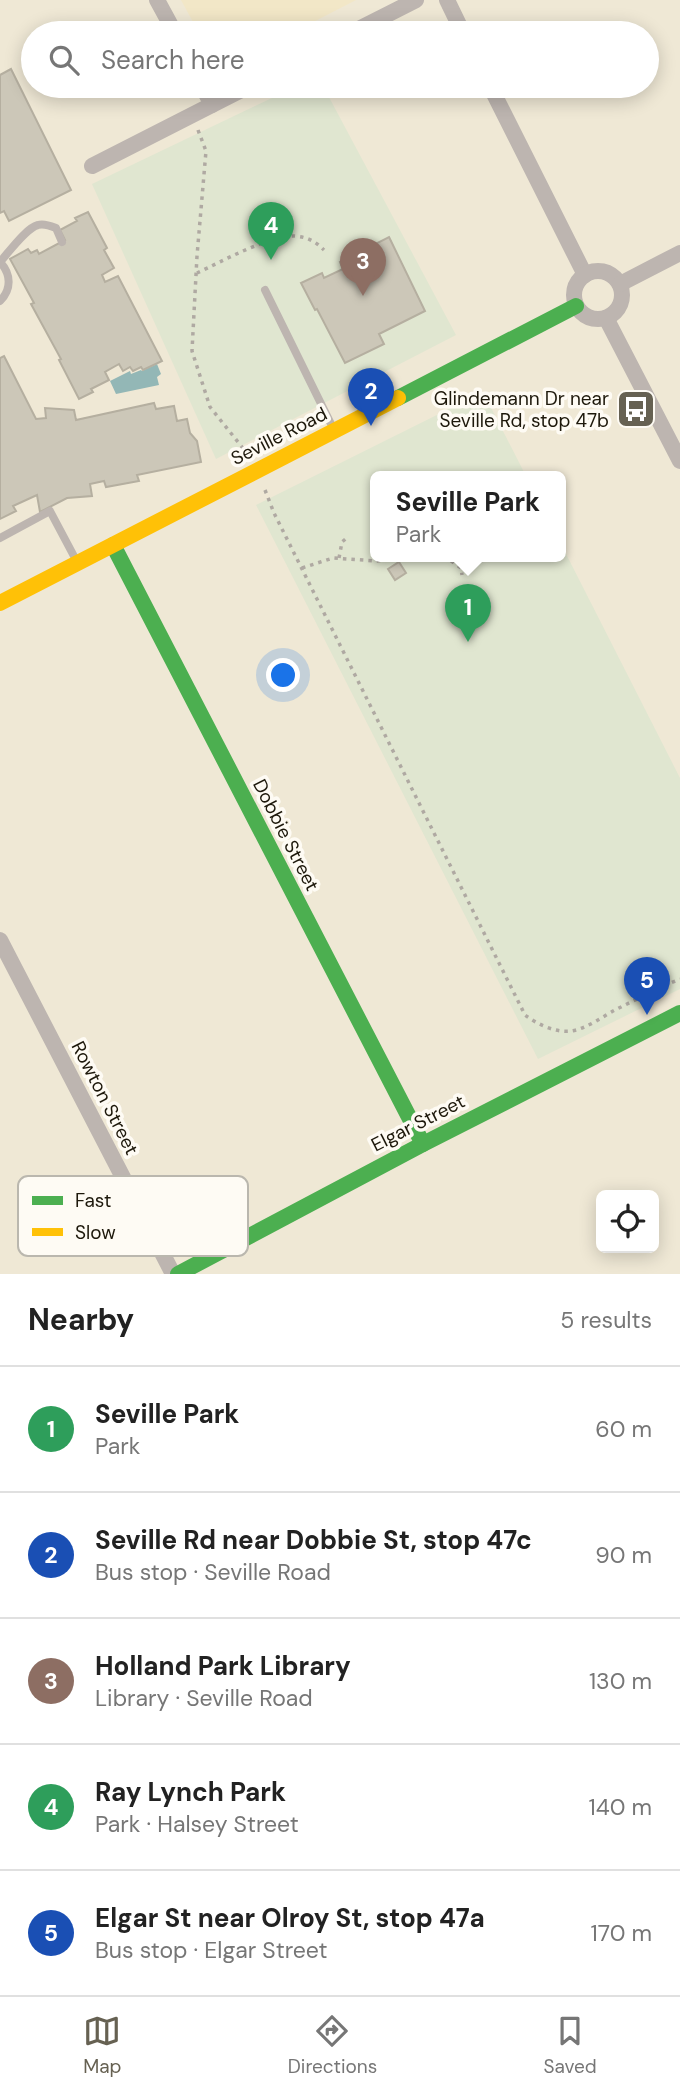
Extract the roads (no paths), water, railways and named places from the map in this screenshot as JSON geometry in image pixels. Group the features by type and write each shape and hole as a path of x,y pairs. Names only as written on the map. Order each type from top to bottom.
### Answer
{"street":[{"path":"157,0 168,21"},
{"path":"375,21 416,0"},
{"path":"446,0 457,21"},
{"path":"208,98 212,105"},
{"path":"92,166 226,98"},
{"path":"496,98 585,275"},
{"path":"620,284 680,253"},
{"path":"600,271 608,273 620,284 621,304 612,315 599,320 586,317 576,306 576,285 585,275 600,271"},
{"name":"Seville Road","path":"0,603 576,306"},
{"path":"606,318 680,461"},
{"name":"Dobbie Street","path":"113,545 423,1144"},
{"name":"Rowton Street","path":"0,940 124,1176"},
{"name":"Elgar Street","path":"248,1236 680,1013"},
{"name":"Rowton Street","path":"166,1256 175,1274"},
{"name":"Elgar Street","path":"175,1274 209,1256"}],"lane":[{"path":"0,301 8,289 9,281 8,273 0,262 27,232 37,225 47,225 55,228 62,242"},
{"path":"265,290 335,431"},
{"path":"0,538 50,511 77,563"}],"water":[{"path":"157,364 161,374 157,377 159,385 116,394 110,381 130,371 131,374"}],"place":[{"name":"Ray Lynch Park","path":"271,260"},
{"name":"Holland Park Library","path":"363,296"},
{"name":"Glindemann Dr near Seville Rd, stop 47b","path":"636,409"},
{"name":"Seville Rd near Dobbie St, stop 47c","path":"371,426"},
{"name":"Seville Park","path":"468,642"},
{"name":"Elgar St near Olroy St, stop 47a","path":"647,1015"}]}
